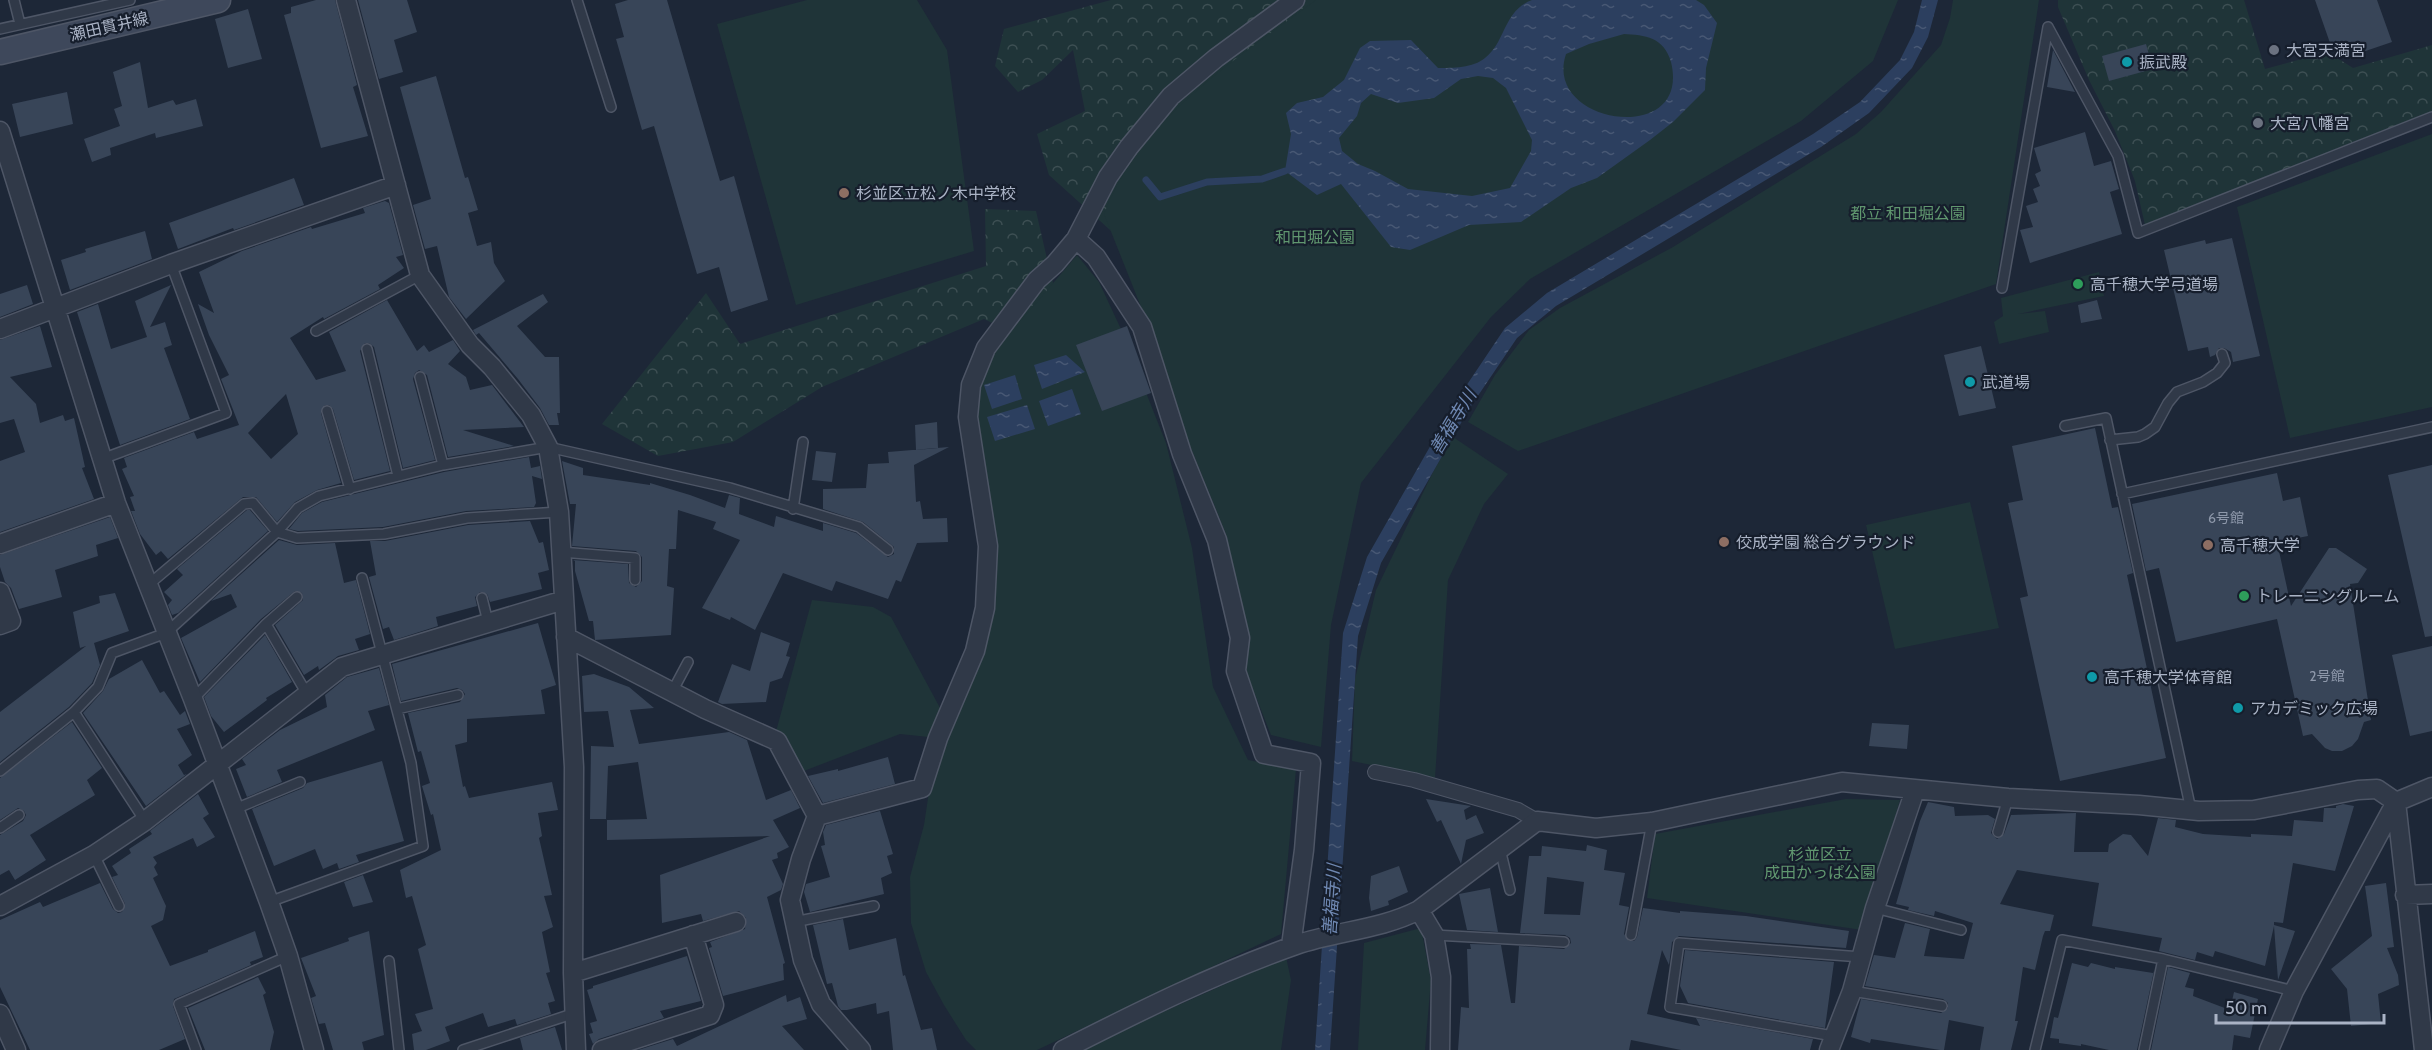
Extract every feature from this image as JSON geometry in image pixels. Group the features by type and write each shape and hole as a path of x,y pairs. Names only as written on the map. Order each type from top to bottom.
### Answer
{"main road":[{"name":"瀬田貫井線","path":"0,52 218,0"}],"street":[{"path":"346,0 420,275 470,345 492,367 531,415 548,447 559,512 574,766 573,972 576,1050"},
{"path":"817,816 922,788 938,738 975,651 985,608 988,546 969,417 971,385 986,348 1037,280 1055,264 1076,239 1108,177 1129,147 1171,96 1216,58 1295,0"},
{"path":"0,130 116,503 218,763 269,902 288,957 314,1050"},
{"path":"0,329 171,264 396,185"},
{"path":"1076,239 1096,257 1142,327 1182,454 1217,540 1240,638 1236,671 1264,754 1311,763 1295,945"},
{"path":"0,544 116,503"},
{"path":"0,592 11,621 0,625"},
{"path":"2,900 94,855 145,821 342,667 564,600"},
{"path":"566,637 672,692 777,741 817,816 801,859 790,900 803,960 821,1004 861,1050"},
{"path":"1375,772 1414,780 1518,810 1537,821 1596,828 1652,822 1842,782 2008,798 2191,810 2254,810 2358,790 2377,789 2396,802"},
{"path":"2269,1050 2294,991 2396,802 2432,787"},
{"path":"1831,1043 1852,991 1875,908 1916,789"},
{"path":"2396,802 2424,1050"},
{"path":"1063,1050 1211,979 1295,945 1356,931 1408,915 1537,821"},
{"path":"2405,895 2432,894"},
{"path":"1419,909 1434,936 1441,977 1440,1050"},
{"path":"573,972 736,922"},
{"path":"602,1050 710,1015 714,1005 693,935"},
{"path":"0,1014 16,1050"}],"lane":[{"path":"14,0 20,24"},
{"path":"0,29 103,3 130,0"},
{"path":"577,0 611,107"},
{"path":"2002,288 2048,27 2118,156 2138,233 2432,117"},
{"path":"102,459 226,413 171,264"},
{"path":"316,331 420,275"},
{"path":"367,349 398,476"},
{"path":"2110,440 2138,437 2155,427 2177,392 2204,382 2217,373 2225,363 2222,354"},
{"path":"420,377 443,465"},
{"path":"327,411 350,489"},
{"path":"2065,426 2106,418 2191,810"},
{"path":"2122,494 2432,427"},
{"path":"793,509 803,442"},
{"path":"0,771 74,712 98,687 112,653 166,633 277,532 298,508 319,496 398,476 443,465 548,447 730,488 793,509 859,527 888,550"},
{"path":"147,586 244,504 253,504 277,532 297,538 384,534 467,518 559,512"},
{"path":"561,552 635,558 635,580"},
{"path":"269,902 423,846 411,763 362,578"},
{"path":"193,699 266,624 297,597"},
{"path":"482,598 488,622"},
{"path":"266,624 307,694"},
{"path":"672,692 688,662"},
{"path":"397,709 458,695"},
{"path":"74,712 145,821"},
{"path":"235,809 300,782"},
{"path":"1998,832 2008,798"},
{"path":"0,828 19,815"},
{"path":"1631,935 1652,822"},
{"path":"1500,849 1510,890"},
{"path":"94,855 119,906"},
{"path":"794,922 874,906"},
{"path":"1875,908 1961,930"},
{"path":"1434,936 1564,942"},
{"path":"2035,1050 2062,940 2163,959 2294,991"},
{"path":"1831,1043 1670,1007 1679,943 1861,957"},
{"path":"196,1050 179,1004 288,957"},
{"path":"2144,1050 2163,959"},
{"path":"389,961 399,1050"},
{"path":"1852,991 1942,1006"},
{"path":"463,1050 575,1013"}],"green space":[{"path":"807,0 917,0 947,50 974,251 796,305 717,24"},
{"path":"1111,0 1521,0 1139,256 1049,175 1037,134 1085,111 1073,50 1042,80 1018,92 995,66 1004,29"},
{"name":"和田堀公園","path":"1316,0 1898,0 1873,61 1801,121 1530,279 1491,317 1361,483 1331,625 1321,747 1271,735 1246,672 1249,640 1226,534 1181,424 1149,327 1104,214 1120,180 1141,148 1166,119 1224,68"},
{"name":"都立 和田堀公園","path":"1953,0 2039,0 1996,284 1518,451 1468,422 1495,375 1529,330 1560,308 1673,247 1856,134 1881,112 1941,45"},
{"name":"大宮八幡宮","path":"2058,0 2244,0 2265,69 2328,52 2353,68 2432,45 2432,112 2145,225 2135,181 2115,131 2089,80 2058,7"},
{"path":"2432,134 2432,407 2290,438 2237,207"},
{"path":"985,209 1036,211 1062,312 1021,337 984,319 822,387 733,442 658,456 602,424 706,293 740,344 986,266"},
{"path":"1077,255 1099,282 1120,327 1166,443 1192,548 1213,687 1248,760 1296,769 1281,934 1037,1050 976,1050 966,1040 926,972 911,923 910,877 924,825 931,778 986,648 993,603 975,411 982,366 999,342 1032,308"},
{"name":"高千穂大学弓道場","path":"2099,272 2104,296 2018,314 2045,311 2049,332 1999,344 1994,322 2003,316 2001,298"},
{"path":"1453,437 1508,474 1484,504 1448,580 1435,778 1352,761 1355,679 1376,590 1433,472"},
{"path":"1970,502 1999,628 1895,649 1866,525"},
{"path":"812,600 873,607 891,617 946,719 938,738 900,734 796,774 775,735"},
{"name":"杉並区立 成田かっぱ公園","path":"1846,799 1900,800 1862,930 1647,898 1655,834"},
{"path":"1421,928 1431,980 1425,1050 1358,1050 1364,943"},
{"path":"1286,957 1291,980 1281,1050 1083,1050 1107,1037"}],"water":[{"path":"1532,0 1696,0 1704,5 1717,23 1706,68 1705,90 1673,122 1650,140 1597,178 1571,188 1521,222 1469,225 1410,250 1391,247 1341,184 1317,195 1285,171 1291,134 1286,113 1297,103 1323,97 1344,80 1360,48 1370,41 1411,40 1438,68 1469,66 1485,58 1492,51 1515,11","holes":["1624,34 1639,35 1659,42 1671,62 1672,89 1660,107 1641,116 1617,116 1594,110 1575,97 1564,78 1566,54 1589,44","1478,76 1493,78 1506,88 1532,140 1531,151 1510,188 1472,196 1408,189 1358,164 1342,151 1339,138 1357,116 1361,103 1371,94 1398,103 1434,98 1461,79"]},
{"name":"善福寺川","path":"1922,0 1938,0 1928,37 1912,68 1869,113 1821,147 1556,306 1517,338 1469,409 1381,563 1358,636 1330,1050 1315,1050 1343,633 1367,557 1456,401 1505,328 1547,293 1813,134 1860,102 1900,60 1914,32"},
{"path":"1066,355 1085,372 1042,389 1034,365"},
{"path":"1015,375 1022,399 992,409 984,385"},
{"path":"1072,389 1081,414 1048,426 1039,401"},
{"path":"1027,405 1035,429 995,441 987,417"}],"building":[{"path":"316,0 335,0 357,85 353,87 368,136 321,148 284,15 291,13 291,7"},
{"path":"358,0 407,0 417,32 394,40 403,72 379,79"},
{"path":"628,0 667,0 720,181 734,176 768,300 731,312 719,267 697,274 654,126 642,130 616,39 624,37 615,4"},
{"path":"2315,0 2377,0 2392,42 2345,58 2339,41 2330,43"},
{"path":"248,9 262,59 228,68 215,19"},
{"name":"振武殿","path":"2146,44 2153,69 2109,81 2102,56"},
{"path":"2053,50 2075,92 2047,87"},
{"path":"140,62 148,108 173,100 176,105 196,99 203,126 156,138 155,133 110,148 111,155 92,162 84,139 120,126 114,109 122,106 113,72"},
{"path":"436,76 465,178 468,177 478,210 468,213 477,246 491,242 494,263 505,281 466,319 449,297 437,246 425,249 413,205 431,199 400,87"},
{"path":"67,92 73,124 20,137 12,104"},
{"path":"2085,132 2094,166 2111,161 2119,189 2110,192 2122,234 2030,263 2020,230 2033,227 2026,206 2038,202 2033,189 2040,186 2035,174 2041,171 2034,148"},
{"path":"294,178 304,205 178,249 169,223"},
{"path":"385,201 389,203 403,255 396,257 404,268 378,285 380,289 324,319 323,317 290,338 316,380 346,371 329,332 387,300 417,351 424,345 429,352 453,340 460,351 448,364 466,377 470,390 492,385 524,427 463,430 514,446 448,457 427,375 419,370 413,379 435,460 403,468 374,347 365,343 360,351 390,471 354,480 333,409 325,405 321,413 341,483 317,490 295,502 277,522 256,497 243,497 168,559 161,551 156,555 140,534 131,511 135,511 130,497 134,496 122,469 127,467 124,458 194,432 197,439 239,425 221,379 229,375 209,335 198,304 214,313 199,272 242,251 311,227 312,229 365,213 363,208","holes":["286,394 298,434 271,459 248,433"]},
{"path":"145,231 152,259 70,290 61,260 86,252 85,249"},
{"path":"2232,238 2260,356 2233,362 2231,352 2224,348 2219,348 2215,355 2210,357 2208,347 2188,351 2164,250 2205,240 2206,244"},
{"path":"27,285 33,304 0,317 0,294"},
{"path":"171,285 150,327 165,322 172,345 164,348 190,419 120,445 77,312 98,304 111,349 147,337 135,301"},
{"path":"543,294 548,302 517,326 545,357 559,357 560,413 557,413 559,425 549,425 540,408 518,379 479,333 476,335 473,330"},
{"path":"2097,300 2102,319 2081,323 2078,305"},
{"path":"40,326 52,367 10,377 36,404 40,423 63,415 65,421 74,418 85,467 82,468 94,499 0,532 0,461 25,452 14,419 0,423 0,340"},
{"path":"1127,326 1151,393 1102,411 1076,345"},
{"name":"武道場","path":"1981,346 1996,408 1959,416 1944,355"},
{"path":"937,422 938,448 916,450 915,425"},
{"path":"2095,428 2112,508 2118,507 2133,573 2127,575 2166,758 2060,781 2020,598 2028,596 2008,503 2023,500 2012,446"},
{"path":"949,447 914,465 916,502 920,501 923,519 947,518 948,542 917,543 901,582 896,580 888,599 836,581 832,591 783,573 755,630 731,617 730,620 702,608 740,540 713,529 716,522 678,510 676,549 669,549 667,586 674,588 671,635 595,640 593,621 589,621 573,560 628,564 629,583 636,587 642,581 642,557 636,551 572,546 576,504 570,504 562,461 583,468 583,475 650,485 650,483 725,508 729,495 740,498 739,514 774,527 776,516 823,531 823,523 856,533 888,557 894,554 894,547 863,522 823,509 823,489 866,488 868,464 889,463 888,452"},
{"path":"816,451 836,453 832,482 812,480"},
{"path":"529,457 531,468 540,466 542,479 532,476 536,503 534,507 466,511 383,527 298,531 289,529 302,513 322,502 444,472"},
{"path":"2432,465 2432,636 2425,637 2388,475"},
{"path":"2277,473 2283,501 2300,497 2308,536 2277,542 2291,606 2329,548 2336,548 2367,569 2358,583 2350,584 2371,720 2364,722 2358,739 2352,746 2342,751 2325,748 2312,734 2303,736 2277,619 2176,642 2159,568 2146,571 2132,504"},
{"path":"247,510 250,510 268,531 178,613 172,615 168,605 172,600 164,592 183,575 177,569"},
{"path":"110,517 118,538 96,545 98,556 55,570 62,597 19,609 11,588 5,582 0,567 0,555"},
{"path":"530,521 539,543 543,542 549,570 538,573 542,589 490,602 487,594 480,592 475,597 477,606 436,617 438,626 394,640 389,627 383,629 369,577 376,575 370,541 385,541 468,525"},
{"path":"279,540 297,545 335,543 344,583 356,580 370,634 355,639 359,650 338,656 319,670 318,666 304,675 275,625 303,600 302,593 295,591 261,619 200,682 181,638 237,607 231,594 211,601"},
{"path":"115,593 129,631 94,643 100,665 92,683 69,707 0,762 0,712 86,646 80,648 73,612 100,603 99,596"},
{"path":"538,623 556,685 541,690 545,714 467,719 467,742 455,745 463,787 465,786 469,798 552,782 558,810 538,813 542,836 539,838 552,895 544,896 553,927 542,932 550,972 546,973 555,1001 548,1003 551,1014 517,1025 515,1019 488,1027 483,1013 445,1027 450,1041 426,1050 414,1050 412,1034 422,1031 415,1014 433,1009 418,949 426,945 412,896 406,898 400,870 441,850 433,814 431,815 422,786 430,783 421,751 418,752 408,713 460,702 465,694 457,688 401,701 392,664"},
{"path":"761,632 790,643 786,656 790,657 782,678 770,682 766,702 722,704 718,702 732,664 750,671"},
{"path":"265,635 292,682 266,698 267,700 224,732 211,716 204,697"},
{"path":"2432,646 2432,731 2410,736 2392,655"},
{"path":"142,660 160,693 164,691 180,715 185,711 190,724 177,729 192,755 178,765 184,775 187,774 146,806 83,713 103,691 109,679"},
{"path":"379,668 389,705 368,711 375,730 277,770 282,782 247,797 236,769 246,765 242,759 280,730 327,707 325,695 347,677"},
{"path":"594,674 629,687 654,708 630,710 639,744 729,732 747,740 766,800 791,790 800,808 773,820 789,847 777,853 778,858 772,860 783,884 781,890 767,897 785,963 783,964 784,980 723,996 709,948 712,947 710,942 745,929 746,918 739,911 703,921 701,914 662,923 660,875 770,836 607,840 607,820 647,819 638,762 608,766 606,819 590,819 591,746 614,747 608,711 584,712 582,676"},
{"path":"72,722 102,768 87,780 95,795 30,835 46,860 15,880 9,870 0,875 0,835 23,821 26,815 18,808 0,820 0,778"},
{"path":"1872,723 1909,725 1907,749 1869,746"},
{"path":"888,757 895,784 823,803 808,776 838,769 838,771"},
{"path":"382,761 404,841 356,855 359,862 339,869 337,863 323,869 315,849 274,866 252,809 303,788 307,783"},
{"path":"198,794 209,814 203,818 215,837 197,847 193,838 153,857 157,863 154,867 158,875 153,878 166,906 163,920 151,926 170,966 255,931 263,957 250,962 251,965 174,999 173,1006 185,1039 159,1050 30,1050 0,987 0,920 40,902 43,907 100,883 113,909 118,913 122,912 125,904 112,877 118,875 112,866 131,853 129,849 152,834 150,831"},
{"path":"1426,799 1471,806 1464,810 1466,820 1476,815 1484,833 1466,840 1461,864 1441,820 1437,822"},
{"path":"1928,802 1954,807 1955,816 1988,815 1995,819 1991,833 1997,839 2004,834 2011,815 2076,813 2074,852 2108,852 2109,844 2123,834 2131,835 2148,856 2158,818 2176,820 2175,827 2203,834 2251,837 2251,834 2292,836 2294,820 2323,822 2324,808 2336,808 2343,804 2354,806 2335,871 2293,863 2283,923 2274,922 2274,925 2295,931 2278,980 2274,926 2265,966 2215,951 2213,957 2197,952 2195,960 2159,951 2162,938 2092,926 2099,883 2017,870 2000,904 2054,915 2050,931 2045,931 2043,936 2035,970 2023,967 2015,1021 2018,1021 2011,1050 1980,1050 1984,1027 1949,1020 1944,1050 1871,1039 1870,1043 1851,1037 1861,999 1941,1013 1948,1008 1948,1003 1943,999 1865,986 1874,955 1895,958 1905,923 1930,929 1924,956 1964,959 1973,923 1935,911 1934,916 1908,910 1909,907 1896,904 1920,821"},
{"path":"880,811 893,854 887,856 892,873 881,878 884,894 810,912 804,892 806,884 830,877 821,846 825,845 823,832 826,825"},
{"path":"1587,845 1607,850 1604,870 1625,873 1619,905 1629,907 1624,934 1629,941 1634,941 1637,937 1643,908 1680,913 1680,911 1746,916 1849,931 1846,948 1679,936 1672,942 1669,965 1662,950 1647,1014 1700,1026 1696,1018 1813,1039 1810,1050 1681,1050 1631,1040 1629,1050 1458,1050 1461,1007 1469,1008 1467,949 1471,949 1470,944 1501,945 1511,1003 1515,1003 1519,946 1564,949 1571,943 1570,938 1565,935 1520,933 1529,856 1541,856 1542,846 1586,851","holes":["1547,877 1584,882 1580,915 1544,914"]},
{"path":"1399,866 1408,892 1388,901 1389,905 1371,911 1369,898 1371,876"},
{"path":"363,875 373,902 353,907 344,882"},
{"path":"2386,883 2394,947 2387,948 2398,975 2399,985 2378,994 2381,1023 2351,1026 2347,989 2331,969 2372,936 2365,886"},
{"path":"1490,888 1498,932 1467,930 1459,894"},
{"path":"843,919 849,950 896,938 903,976 905,975 921,1030 932,1028 937,1050 893,1050 889,1011 877,1014 876,1003 847,1010 841,1010 838,1006 832,983 827,984 813,925"},
{"path":"369,931 384,1035 362,1042 364,1050 333,1050 325,1023 319,1024 311,998 316,996 301,958 349,941 348,938"},
{"path":"1685,950 1834,962 1825,1028 1688,1003 1680,986"},
{"path":"687,956 701,1001 660,1011 664,1018 599,1039 593,1044 589,1034 593,1033 590,1023 597,1021 587,990 593,986"},
{"path":"2072,963 2088,967 2091,963 2115,969 2115,967 2153,973 2154,971 2137,1050 2109,1050 2081,1044 2081,1046 2059,1043 2059,1039 2050,1038 2054,1017 2058,1018"},
{"path":"2168,967 2190,973 2185,987 2194,989 2193,996 2230,1010 2234,992 2258,999 2250,1038 2234,1035 2232,1050 2151,1050"},
{"path":"258,977 266,993 263,995 274,1032 270,1050 205,1050 188,1008"},
{"path":"786,995 787,1002 800,997 807,1019 782,1026 804,1050 638,1050 673,1039 677,1046"},
{"path":"555,1027 562,1050 523,1050 520,1038"}],"waterway":[{"path":"1146,180 1160,197 1207,182 1262,179 1285,171"}],"place":[{"name":"大宮天満宮","path":"2274,50"},
{"name":"振武殿","path":"2127,62"},
{"name":"大宮八幡宮","path":"2258,123"},
{"name":"杉並区立松ノ木中学校","path":"844,193"},
{"name":"高千穂大学弓道場","path":"2078,284"},
{"name":"武道場","path":"1970,382"},
{"name":"佼成学園 総合グラウンド","path":"1724,542"},
{"name":"高千穂大学","path":"2208,545"},
{"name":"トレーニングルーム","path":"2244,596"},
{"name":"高千穂大学体育館","path":"2092,677"},
{"name":"アカデミック広場","path":"2238,708"}]}
